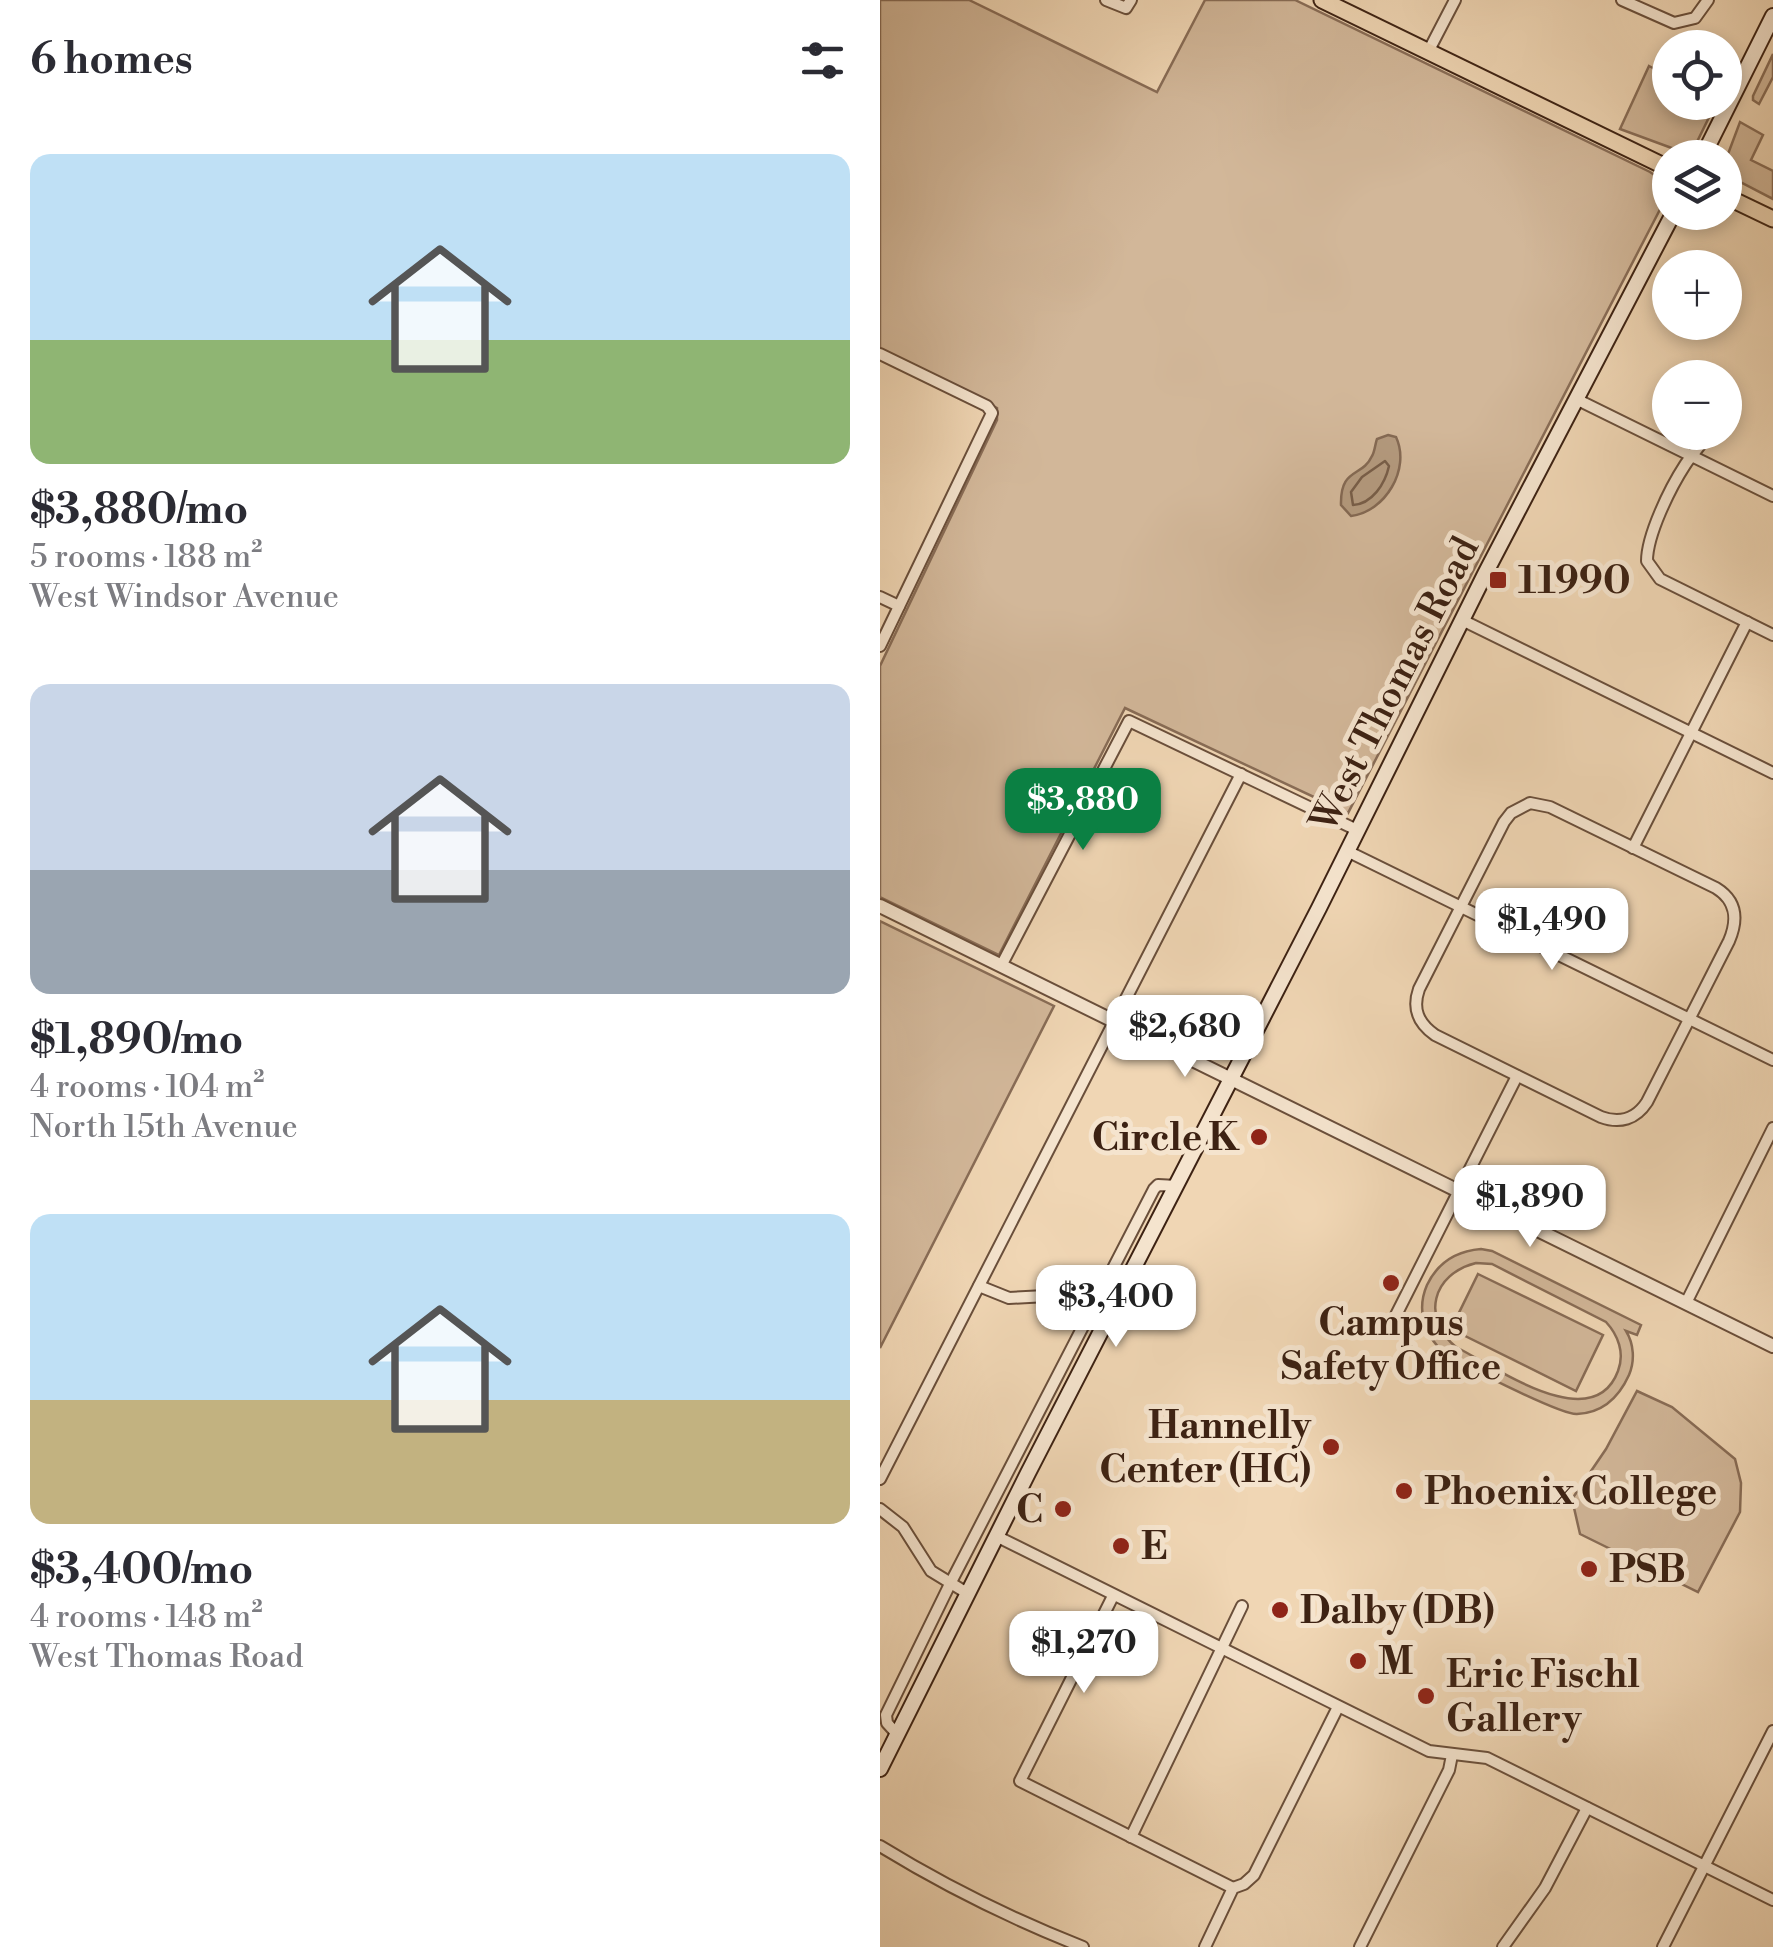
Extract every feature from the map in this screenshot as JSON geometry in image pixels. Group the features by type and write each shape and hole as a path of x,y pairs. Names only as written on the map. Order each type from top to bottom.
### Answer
{"main road":[{"path":"1322,0 1652,160"},
{"path":"1711,140 1773,16"},
{"path":"1742,204 1773,220"},
{"name":"West Thomas Road","path":"880,1769 1462,620 1665,230"}],"street":[{"path":"1106,0 1128,4"},
{"path":"1428,52 1455,0"},
{"path":"1622,0 1674,23 1689,22 1708,0"},
{"path":"880,354 992,412 880,646"},
{"path":"1576,399 1773,496"},
{"path":"1697,450 1686,463 1650,536 1648,561 1660,578 1773,635"},
{"path":"880,596 900,606"},
{"path":"1462,620 1773,773"},
{"path":"1633,848 1746,622"},
{"path":"1000,966 1130,721 1357,830"},
{"path":"880,1480 1241,774"},
{"path":"1544,804 1633,848 1723,893 1735,913 1729,941 1647,1102 1637,1114 1626,1119 1601,1117 1423,1026 1416,1010 1419,989 1504,822 1520,806 1544,804"},
{"path":"1347,851 1773,1060"},
{"path":"880,906 1773,1346"},
{"path":"1393,1321 1517,1076"},
{"path":"1686,1303 1773,1128"},
{"name":"West Thomas Road","path":"898,1734 887,1722 886,1714 950,1584 1154,1189 1158,1185 1176,1186"},
{"path":"979,1286 1008,1298 1065,1294 1112,1310"},
{"path":"880,1509 902,1526 920,1558 967,1593"},
{"path":"996,1536 1429,1751 1487,1758 1773,1900"},
{"path":"1113,1596 1020,1782 1232,1888 1244,1884 1254,1874 1338,1707"},
{"path":"1131,1837 1242,1606"},
{"path":"1663,1947 1773,1731"},
{"path":"1360,1947 1449,1770 1452,1754"},
{"path":"1503,1947 1545,1888 1587,1808"},
{"path":"880,1846 962,1894 1083,1947"},
{"path":"1205,1947 1232,1888"}],"shaded area":[{"path":"880,0 969,0 1157,92 1205,0 1295,0 1652,173 1652,225 1348,813 1125,708 999,955 880,897 880,666 997,420 997,408 880,350"},
{"path":"1773,54 1773,77 1759,104 1753,96"},
{"path":"1649,66 1652,120 1708,120 1698,140 1652,141 1620,129"},
{"path":"1740,122 1763,135 1751,160 1773,171 1773,199 1742,183 1742,140 1733,140"},
{"path":"880,921 1054,1006 880,1348"},
{"path":"1472,1250 1492,1251 1641,1325 1637,1335 1626,1331 1632,1347 1632,1364 1615,1397 1594,1411 1567,1412 1483,1374 1439,1348 1423,1318 1427,1285 1442,1264","holes":["1476,1263 1492,1264 1606,1322 1617,1338 1621,1358 1618,1371 1605,1390 1587,1398 1566,1398 1542,1391 1456,1347 1445,1336 1435,1311 1441,1287 1461,1269"]},
{"path":"1478,1274 1603,1335 1576,1391 1451,1329"},
{"path":"1637,1391 1672,1407 1735,1459 1741,1483 1740,1512 1698,1592 1580,1534 1572,1499 1606,1449"}],"water":[{"path":"1396,437 1400,449 1392,487 1374,506 1351,516 1341,505 1344,484 1368,463 1377,439"}],"place":[{"name":"11990","path":"1498,580"},
{"name":"Circle K","path":"1259,1137"},
{"name":"Campus Safety Office","path":"1391,1283"},
{"name":"Hannelly Center (HC)","path":"1331,1447"},
{"name":"Phoenix College","path":"1404,1491"},
{"name":"C","path":"1063,1509"},
{"name":"E","path":"1121,1546"},
{"name":"PSB","path":"1589,1569"},
{"name":"Dalby (DB)","path":"1280,1610"},
{"name":"M","path":"1358,1661"},
{"name":"Eric Fischl Gallery","path":"1426,1696"}]}
